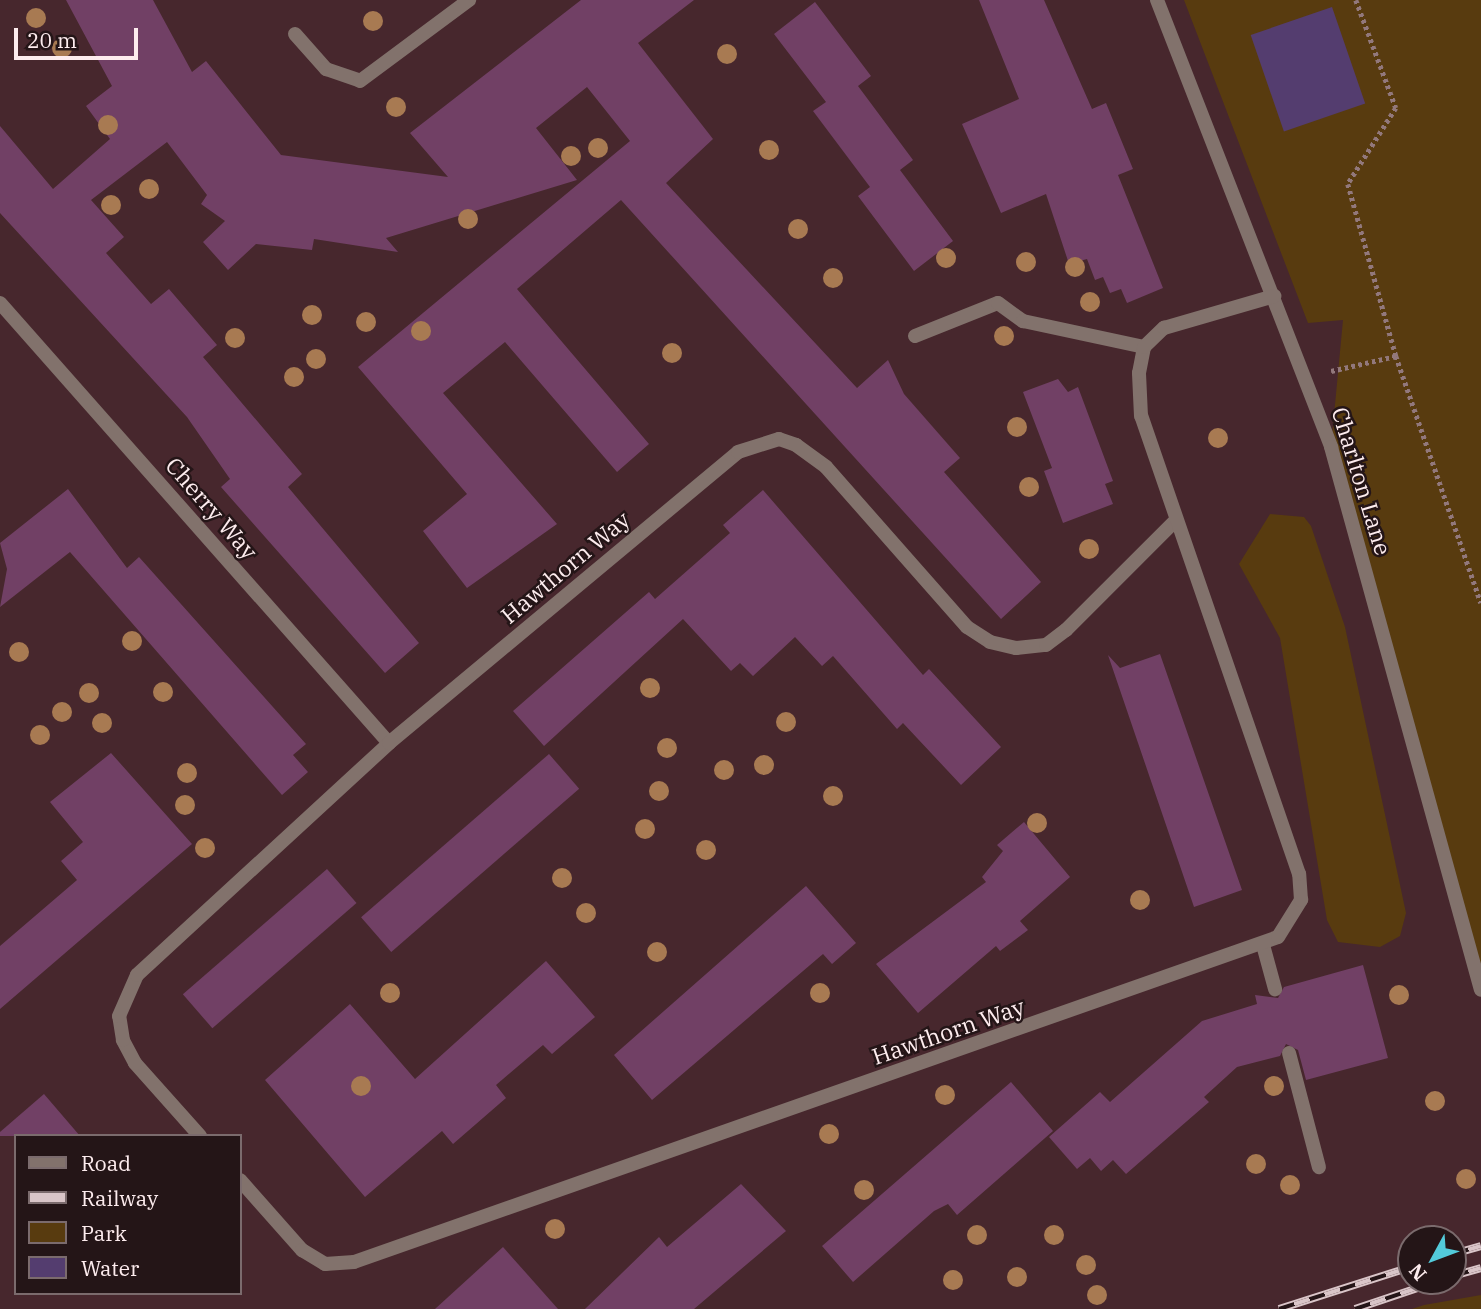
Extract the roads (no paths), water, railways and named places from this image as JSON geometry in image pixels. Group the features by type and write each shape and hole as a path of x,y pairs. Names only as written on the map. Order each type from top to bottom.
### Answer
{"street":[{"path":"295,34 326,69 360,81 469,0"},
{"name":"Charlton Lane","path":"1157,0 1331,447 1481,990"},
{"path":"915,336 998,303 1023,321 1144,347 1190,317 1274,296"},
{"name":"Cherry Way","path":"0,303 389,743"},
{"name":"Hawthorn Way","path":"242,1182 302,1250 325,1264 354,1262 1263,945 1292,919 1301,900 1299,874 1175,521 1141,416 1144,347"},
{"name":"Hawthorn Way","path":"198,1134 129,1052 119,1016 125,993 137,975 389,743 738,452 762,441 796,445 826,467 967,627 990,642 1016,648 1046,645 1066,630 1175,521"},
{"path":"1263,945 1275,989"},
{"path":"1289,1053 1319,1167"}],"water":[{"path":"1332,7 1365,103 1284,131 1251,35"}],"railway":[{"path":"1467,1250 1481,1246"},
{"path":"1467,1272 1481,1268"},
{"path":"1279,1309 1397,1271"},
{"path":"1355,1309 1397,1295"}]}
